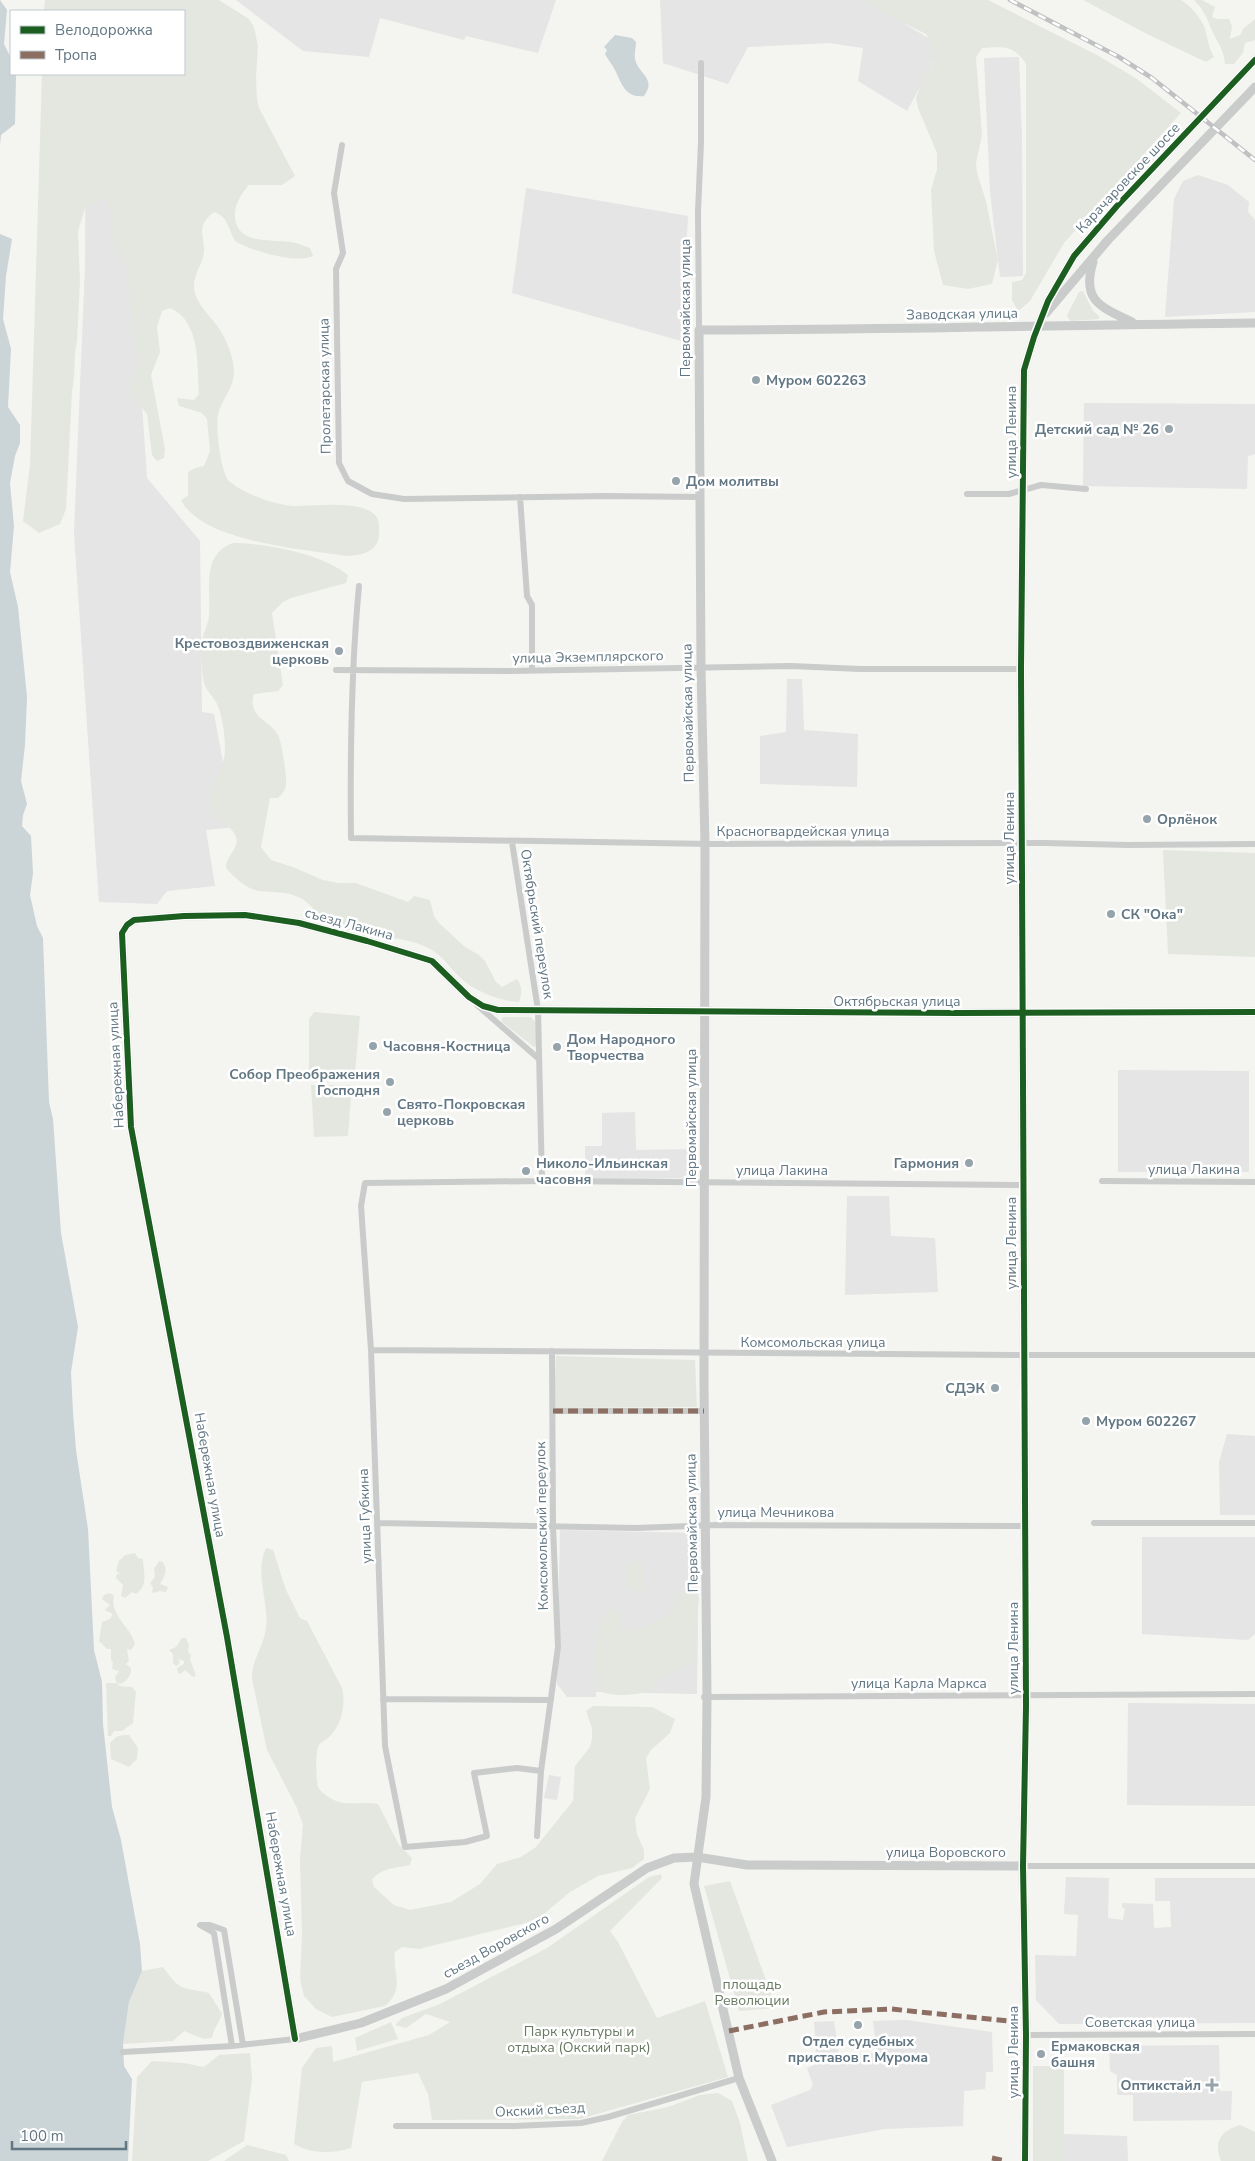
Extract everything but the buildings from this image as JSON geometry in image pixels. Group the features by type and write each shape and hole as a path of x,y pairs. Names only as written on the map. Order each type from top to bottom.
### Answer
{"street":[{"name":"Карачаровское шоссе","path":"1039,322 1056,284 1090,236 1255,60"},
{"name":"Первомайская улица","path":"701,63 702,142 698,212 701,668 706,1012 704,1353 706,1797 694,1884 739,2078 772,2161"},
{"name":"Карачаровское шоссе","path":"1039,322 1094,256 1252,89"},
{"name":"Пролетарская улица","path":"342,145 334,193 343,253 336,270 338,463 348,481 372,494 404,499 701,497"},
{"path":"1094,256 1088,276 1089,291 1100,305 1135,324"},
{"path":"1056,284 1058,291 1065,292"},
{"name":"Заводская улица","path":"699,330 844,330 1039,322 1135,324 1255,323"},
{"name":"улица Ленина","path":"1025,2161 1026,2035 1023,1866 1026,1695 1021,669 1024,370 1039,322"},
{"path":"967,494 1010,494 1041,485 1086,489"},
{"path":"520,498 526,596 532,605 532,670"},
{"path":"353,671 359,586"},
{"name":"улица Экземплярского","path":"336,670 532,670 791,666 860,669 1021,669"},
{"name":"Красногвардейская улица","path":"353,671 350,732 352,838 705,844 1128,846 1255,844"},
{"name":"Октябрьский переулок","path":"512,842 538,1010"},
{"name":"съезд Лакина","path":"134,920 184,916 245,915 299,923 432,961 469,998 539,1059"},
{"name":"Набережная улица","path":"134,920 127,925 122,933 131,1127 156,1251 231,1657 296,2039"},
{"name":"съезд Лакина","path":"469,998 483,1006 498,1010 538,1010"},
{"path":"538,1010 542,1181"},
{"name":"Октябрьская улица","path":"538,1010 706,1012 1255,1012"},
{"name":"улица Лакина","path":"365,1183 542,1181 1023,1185"},
{"name":"улица Лакина","path":"1102,1181 1255,1182"},
{"name":"улица Губкина","path":"365,1183 361,1206 371,1350 385,1746 405,1847 465,1842 487,1836 474,1774 517,1768 541,1771"},
{"name":"Комсомольская улица","path":"371,1350 1255,1355"},
{"name":"Комсомольский переулок","path":"537,1836 541,1771 558,1647 552,1527 552,1351"},
{"path":"553,1411 704,1411"},
{"name":"улица Мечникова","path":"378,1523 552,1527 1024,1526"},
{"path":"1094,1523 1255,1523"},
{"name":"улица Карла Маркса","path":"705,1697 1255,1694"},
{"path":"383,1699 551,1700"},
{"name":"съезд Воровского","path":"296,2039 361,2023 446,1989 556,1930 647,1868 674,1858 697,1857"},
{"name":"улица Воровского","path":"697,1857 747,1865 1255,1866"},
{"path":"232,2046 214,1933 200,1925 210,1925 224,1930 243,2045"},
{"name":"Советская улица","path":"1026,2035 1255,2034"},
{"path":"123,2052 232,2046 296,2039"},
{"name":"Окский съезд","path":"396,2126 516,2126 581,2123 608,2117 739,2078"}],"shaded area":[{"path":"0,0 7,10 4,44 10,56 10,75 16,75 15,124 1,135 0,145"},
{"path":"236,0 556,0 538,53 466,36 464,40 380,18 369,57 303,51"},
{"path":"660,0 864,0 942,46 907,111 858,81 863,48 829,43 748,47 728,84 663,63"},
{"path":"615,35 632,38 636,42 635,59 648,80 644,96 633,95 626,90 605,54 607,50 604,47"},
{"path":"1019,57 1022,139 1023,276 1000,277 990,192 984,58"},
{"path":"86,79 134,286 147,478 200,541 202,712 214,714 235,827 206,830 215,886 167,891 157,904 99,902 74,533 85,266"},
{"path":"1198,175 1228,185 1249,202 1248,212 1255,220 1255,312 1165,317 1174,199 1183,181"},
{"path":"526,188 688,216 681,341 512,293"},
{"path":"0,234 12,239 6,276 3,319 11,349 8,407 20,425 20,443 15,456 10,483 14,526 10,572 18,607 27,697 21,781 27,804 22,826 31,836 33,873 30,895 37,926 43,938 49,1102 53,1119 61,1233 78,1327 71,1372 73,1413 76,1450 88,1529 94,1650 102,1682 103,1724 112,1807 121,1840 140,1944 142,1971 129,2002 123,2044 124,2066 132,2079 128,2161 0,2161"},
{"name":"Детский сад № 26","path":"1084,403 1255,404 1255,454 1248,456 1247,489 1083,486"},
{"path":"787,679 802,679 804,730 858,734 857,787 760,784 760,736 786,732"},
{"path":"1118,1070 1249,1071 1249,1172 1118,1172"},
{"path":"635,1112 636,1150 696,1149 696,1178 585,1180 585,1146 602,1146 602,1113"},
{"path":"847,1196 889,1196 891,1236 935,1238 938,1292 845,1295"},
{"path":"1227,1434 1255,1436 1255,1515 1220,1515 1219,1462"},
{"path":"560,1530 699,1533 697,1694 596,1692 596,1697 567,1697 557,1684"},
{"path":"1142,1537 1255,1537 1255,1634 1248,1640 1142,1634"},
{"path":"1128,1703 1255,1704 1255,1806 1127,1805"},
{"path":"549,1775 561,1777 557,1800 544,1798"},
{"path":"1066,1877 1109,1878 1108,1918 1123,1920 1125,1908 1122,1908 1122,1903 1153,1904 1154,1928 1171,1927 1170,1901 1155,1901 1155,1878 1255,1878 1255,2023 1059,2024 1036,2000 1035,1955 1076,1956 1078,1915 1064,1914"},
{"path":"906,2020 992,2032 993,2072 986,2072 985,2089 964,2091 963,2126 885,2129 787,2147 771,2105 810,2090 813,2085 807,2068 817,2064 814,2022 834,2021 839,2055 877,2053 873,2021"},
{"path":"1219,2045 1220,2091 1232,2091 1231,2120 1133,2121 1133,2095 1117,2095 1117,2075 1110,2071 1109,2046"},
{"path":"1064,2134 1127,2136 1128,2161 1064,2161"}],"green space":[{"path":"45,0 219,0 249,19 254,27 258,46 256,78 259,108 295,176 282,185 249,185 237,203 235,216 237,225 241,232 256,239 291,242 310,248 313,256 305,258 285,257 244,246 236,242 223,217 214,212 203,225 204,253 194,280 195,291 200,303 225,339 234,369 234,375 222,403 217,421 221,460 229,481 242,490 268,501 292,506 343,505 368,510 376,517 379,531 376,545 368,552 346,556 255,541 210,525 192,514 181,500 188,496 188,472 204,466 210,451 207,419 202,413 179,406 177,398 194,400 199,394 195,345 187,323 180,314 170,308 162,311 157,327 160,352 151,375 165,449 164,458 157,461 152,455 147,414 132,395 138,363 126,262 113,240 110,207 107,200 99,199 85,208 78,231 80,282 66,509 60,524 39,533 23,521 30,465 42,75 185,75 185,10 44,10"},
{"path":"862,0 988,0 1097,55 1137,79 1181,113 1064,243 1030,301 1018,311 1012,300 1012,282 1022,280 1026,273 1026,64 1017,53 1002,47 982,48 976,57 982,135 976,163 977,173 986,201 998,260 992,284 968,289 943,285 934,251 931,190 937,169 937,153 918,108 916,98 923,79 934,62 932,43 926,34"},
{"path":"1083,0 1181,0 1192,9 1201,21 1214,57 1206,62 1149,35"},
{"path":"1194,0 1202,0 1215,7 1212,17 1229,19 1232,26 1230,39 1240,35 1244,28 1255,19 1255,40 1245,43 1243,53 1234,64 1225,64 1222,50 1207,18"},
{"path":"1083,291 1099,319 1071,321 1067,315 1079,292"},
{"path":"233,543 261,545 294,551 324,561 348,575 346,583 291,598 283,602 272,613 283,685 278,691 254,694 253,702 256,713 278,735 284,760 286,785 278,798 270,798 261,847 271,860 323,880 339,883 356,883 408,902 414,896 430,900 434,916 439,923 465,947 485,961 496,982 502,987 517,979 521,990 519,1002 497,998 474,988 432,950 406,940 340,928 326,921 300,898 285,893 263,892 249,888 226,868 228,859 237,841 231,829 216,817 212,809 212,794 224,758 225,739 218,706 204,683 201,651 209,616 209,584 212,564 216,555 223,548"},
{"path":"1163,850 1255,853 1255,957 1168,954"},
{"path":"314,1012 360,1016 355,1073 346,1072 345,1077 309,1074 309,1019"},
{"path":"531,1017 536,1023 536,1046 534,1047 502,1022 502,1018"},
{"path":"311,1085 352,1085 348,1136 314,1137"},
{"path":"556,1356 695,1360 697,1407 554,1408"},
{"path":"266,1548 273,1550 286,1590 300,1618 307,1621 342,1688 344,1700 338,1725 318,1748 316,1765 318,1787 328,1797 336,1801 378,1804 399,1845 412,1858 410,1865 384,1871 372,1880 374,1887 394,1905 410,1910 451,1902 480,1884 497,1864 521,1857 536,1847 573,1801 575,1766 590,1747 592,1739 592,1728 586,1711 593,1706 652,1707 675,1719 670,1733 651,1750 646,1758 650,1789 635,1818 637,1834 644,1850 644,1859 632,1868 598,1876 570,1892 544,1914 529,1922 419,1949 402,1947 395,1952 397,1987 395,1993 385,2006 332,2017 316,2009 304,1996 300,1979 302,1935 300,1859 303,1825 297,1808 267,1750 252,1679 253,1666 266,1628 266,1608 261,1567"},
{"path":"135,1553 138,1558 143,1559 144,1582 136,1594 132,1592 125,1598 121,1596 123,1585 116,1578 117,1574 120,1573 116,1571 119,1561 125,1555"},
{"path":"159,1561 163,1562 166,1571 160,1584 168,1587 166,1592 152,1593 153,1587 150,1583 155,1577 154,1569"},
{"path":"639,1561 642,1563 644,1587 642,1590 631,1590 628,1588 627,1564"},
{"path":"692,1585 696,1586 699,1599 695,1631 696,1660 686,1667 662,1675 650,1692 616,1695 597,1689 596,1645 601,1623 606,1615 613,1609 618,1613 622,1629 629,1632 642,1629 668,1614 683,1589"},
{"path":"110,1593 114,1596 113,1603 117,1615 135,1644 131,1650 127,1649 129,1661 126,1664 131,1668 130,1675 127,1680 120,1684 116,1682 115,1677 119,1671 112,1669 111,1649 107,1649 99,1641 102,1622 110,1619 113,1614 105,1610 110,1605 102,1599 104,1595"},
{"path":"182,1638 186,1638 189,1645 188,1652 191,1655 190,1659 196,1676 193,1677 185,1670 180,1674 178,1673 177,1668 184,1664 184,1661 178,1659 180,1663 176,1666 173,1663 173,1654 169,1650 176,1647"},
{"path":"106,1683 117,1683 120,1686 132,1687 136,1692 133,1723 122,1731 114,1731 111,1736 108,1736"},
{"path":"129,1735 138,1748 137,1759 129,1767 111,1759 110,1743 116,1737"},
{"name":"Парк культуры и отдыха (Окский парк)","path":"661,1874 662,1878 610,1931 618,1942 657,2018 705,2001 728,2077 579,2119 432,2120 428,2094 418,2073 362,2082 351,2148 322,2152 308,2150 294,2144 302,2068 316,2048 332,2046 333,2062 429,2035 450,2022 426,2014 406,2028 395,2025 402,2018 440,2004 547,1948 649,1877"},
{"name":"площадь Революции","path":"730,1881 776,2008 739,2011 704,1886"},
{"path":"163,1967 178,1985 187,1989 209,1993 222,2014 212,2038 204,2039 184,2031 173,2041 123,2044 129,2002 142,1971"},
{"path":"391,2022 398,2039 357,2051 355,2038"},
{"path":"250,2053 252,2079 244,2141 208,2161 132,2161 137,2077 152,2061 184,2063 204,2067 219,2055"},
{"path":"1033,2066 1064,2066 1064,2161 1033,2161"},
{"path":"718,2093 732,2101 740,2123 748,2161 602,2161 622,2122 628,2115 668,2107 700,2095"},
{"path":"1240,2125 1255,2132 1255,2161 1221,2161 1218,2148 1220,2138 1228,2130"},
{"path":"247,2145 286,2155 289,2161 224,2161"}],"railway":[{"path":"1010,0 1119,57 1152,78 1255,160"}],"marked path":[{"path":"553,1411 704,1411"},
{"path":"729,2031 824,2012 891,2009 1018,2022"},
{"path":"992,2158 1006,2161"}],"cycle path":[{"path":"1025,2161 1026,2035 1023,1866 1026,1706 1021,669 1024,370 1048,301 1074,256 1117,206 1255,60"},
{"path":"295,2039 227,1637 131,1127 122,933 127,925 134,920 184,916 245,915 299,923 432,961 469,997 483,1006 498,1010 958,1013 1255,1012"}],"place":[{"name":"Муром 602263","path":"756,380"},
{"name":"Детский сад № 26","path":"1169,429"},
{"name":"Дом молитвы","path":"676,481"},
{"name":"Крестовоздвиженская церковь","path":"339,651"},
{"name":"Орлёнок","path":"1147,819"},
{"name":"СК \"Ока\"","path":"1111,914"},
{"name":"Часовня-Костница","path":"373,1046"},
{"name":"Дом Народного Творчества","path":"557,1047"},
{"name":"Собор Преображения Господня","path":"390,1082"},
{"name":"Свято-Покровская церковь","path":"387,1112"},
{"name":"Гармония","path":"969,1163"},
{"name":"Николо-Ильинская часовня","path":"526,1171"},
{"name":"СДЭК","path":"995,1388"},
{"name":"Муром 602267","path":"1086,1421"},
{"name":"Отдел судебных приставов г. Мурома","path":"858,2025"},
{"name":"Ермаковская башня","path":"1041,2054"},
{"name":"Оптикстайл","path":"1212,2085"}]}
